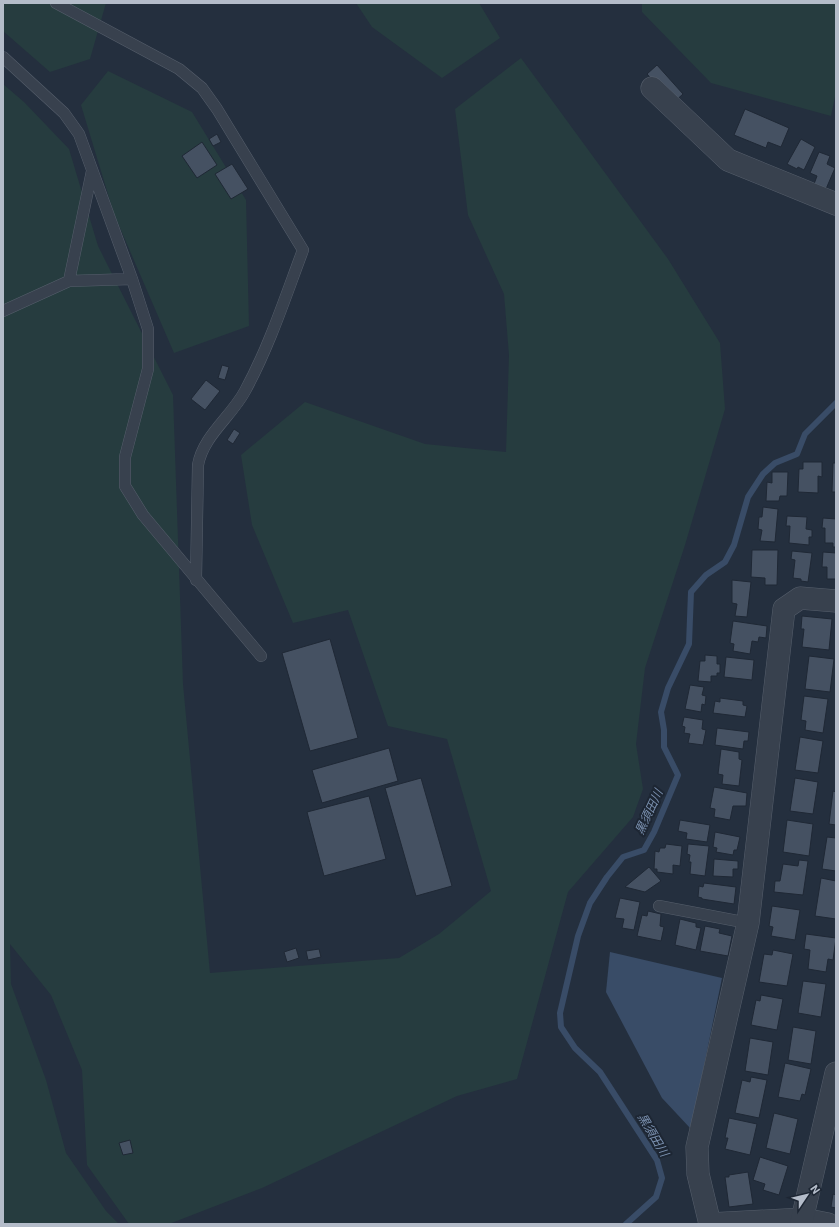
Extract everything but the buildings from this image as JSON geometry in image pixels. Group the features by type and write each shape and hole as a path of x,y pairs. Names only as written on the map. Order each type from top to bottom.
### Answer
{"street":[{"path":"652,88 728,160 836,204"},
{"path":"828,1224 802,1221 710,1224 698,1174 696,1147 748,923 784,609 800,598 836,601"},
{"path":"802,1221 836,1073"}],"lane":[{"path":"56,3 179,69 202,88 218,109 303,250 253,374 232,411 204,444 200,454 198,465 196,580"},
{"path":"3,57 64,113 79,134 132,278 148,329 148,369 125,457 125,486 142,515 261,656"},
{"path":"69,281 92,170"},
{"path":"3,311 69,281 132,278"},
{"path":"659,906 748,923"}],"green space":[{"path":"3,3 106,3 90,59 50,72 3,31"},
{"path":"356,3 479,3 500,38 442,78 372,27"},
{"path":"642,3 836,3 836,92 831,116 711,83 642,12"},
{"path":"521,58 668,259 720,343 725,409 685,545 645,668 636,744 643,789 633,817 568,892 517,1079 457,1096 262,1188 169,1224 129,1224 87,1165 82,1070 51,995 10,944 11,984 46,1080 66,1153 106,1211 119,1224 3,1224 3,84 24,102 69,149 98,246 173,395 183,684 210,973 399,958 439,934 491,891 447,739 388,726 348,610 293,623 252,525 241,455 305,402 425,444 506,452 509,355 504,294 468,215 455,109"},
{"path":"108,71 192,112 246,200 249,326 174,353 114,214 81,105"}],"water":[{"path":"610,952 722,978 691,1129 662,1098 606,992"}],"waterway":[{"name":"黒須田川","path":"626,1224 656,1197 662,1178 657,1160 600,1072 575,1048 561,1027 560,1013 578,936 590,903 607,877 623,857 644,850 654,832 678,775 664,747 664,730 661,712 668,688 689,644 691,592 706,575 725,562 734,545 748,497 763,474 775,463 797,454 805,434 836,403"}]}
